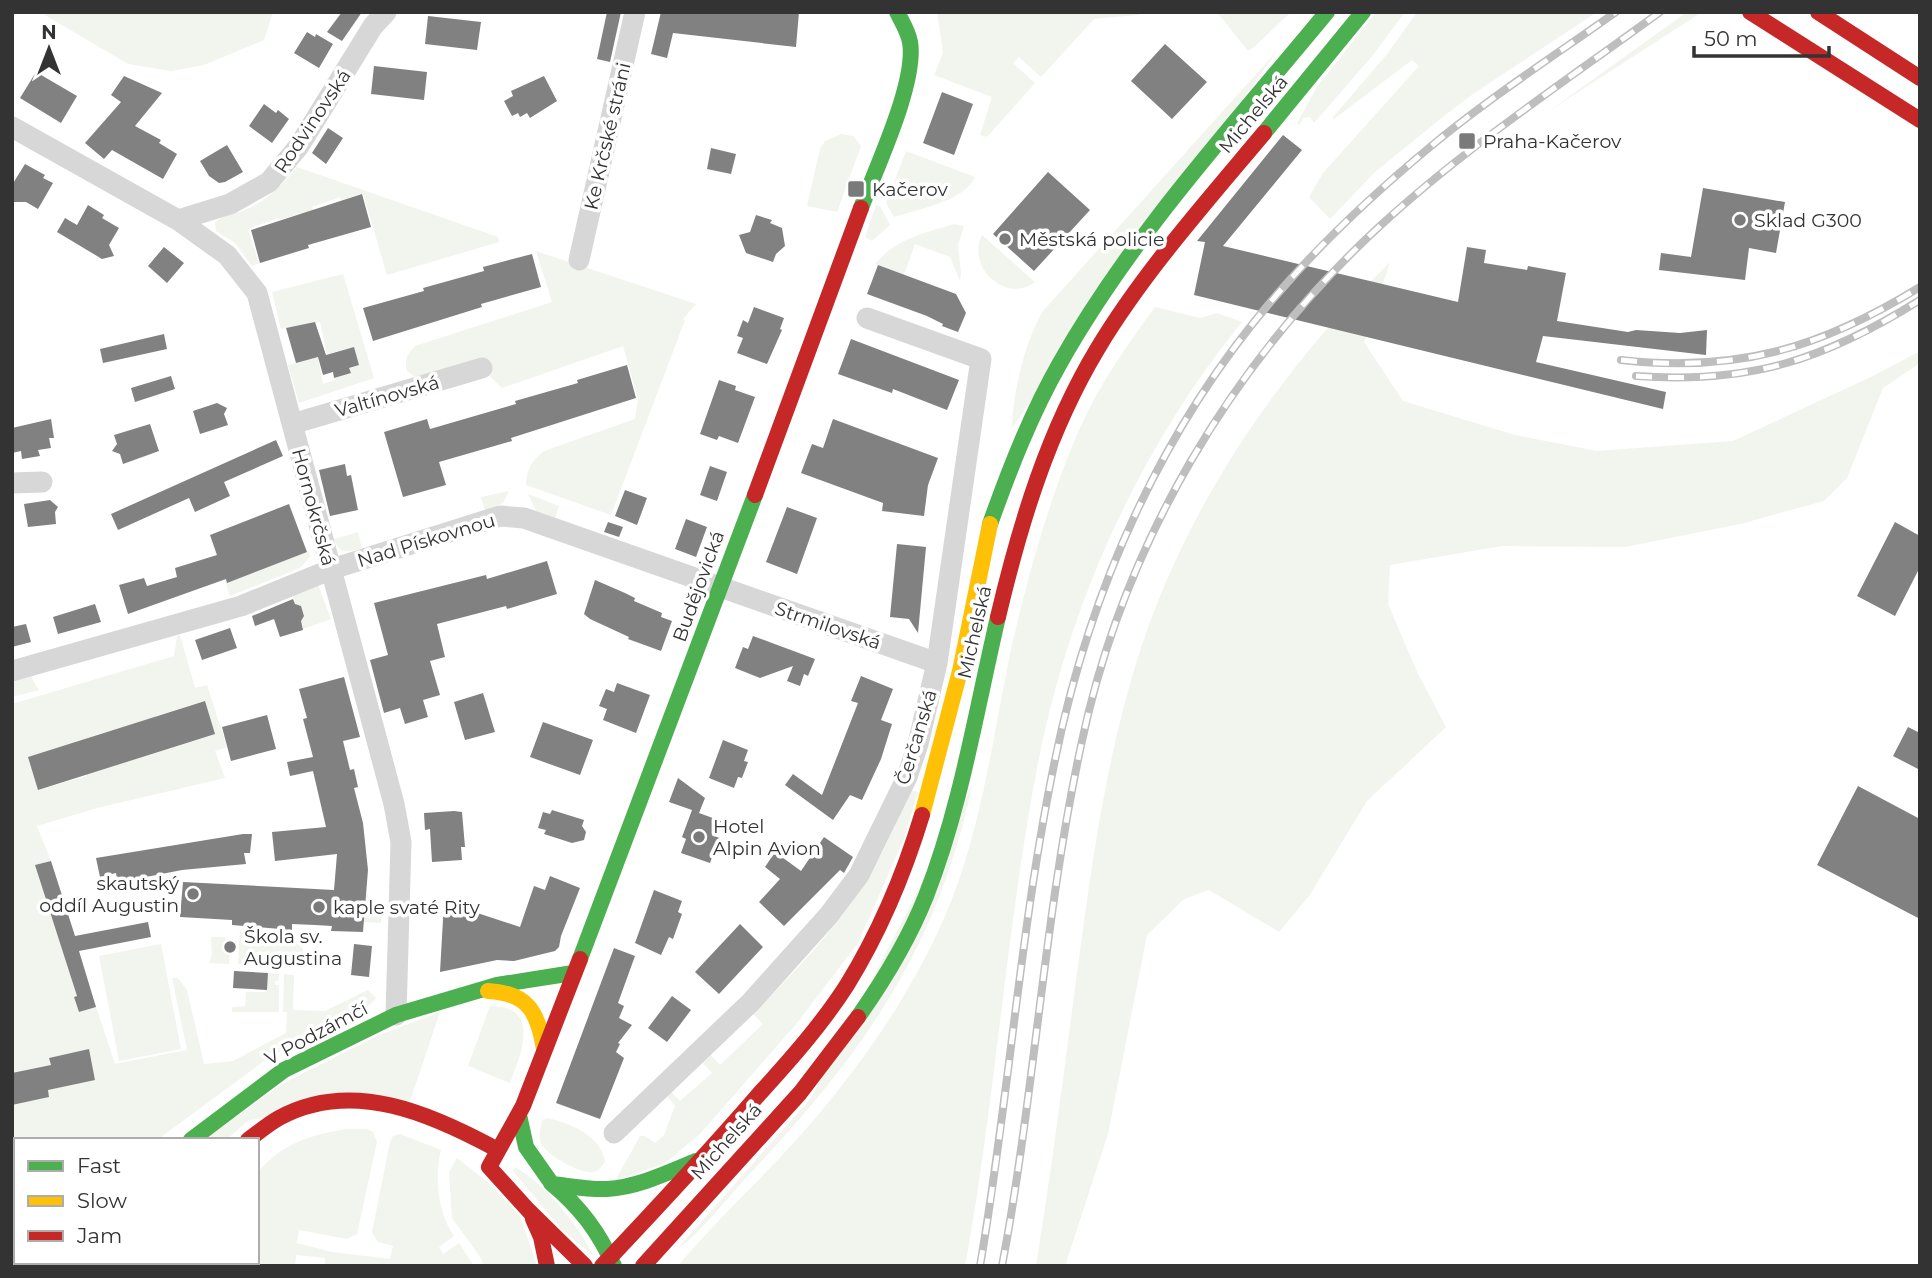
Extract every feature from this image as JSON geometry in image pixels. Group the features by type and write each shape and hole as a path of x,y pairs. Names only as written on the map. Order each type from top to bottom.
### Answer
{"main road":[{"name":"Budějovická","path":"489,1167 509,1157 519,1115 656,762 908,79 910,42 897,12"},
{"name":"Michelská","path":"609,1263 805,1042 846,986 874,936 910,854 935,771 960,671 988,529 1022,437 1060,363 1094,307 1139,242 1327,12"},
{"name":"Michelská","path":"643,1266 842,1041 900,951 925,898 948,832 967,763 1019,532 1049,445 1085,370 1123,311 1166,254 1363,12"},
{"path":"1750,12 1920,120"},
{"path":"1818,12 1920,78"},
{"name":"V Podzámčí","path":"194,1138 284,1070 396,1015 497,985 573,973"},
{"name":"V Podzámčí","path":"475,992 514,994 534,1012 541,1028 544,1049"},
{"path":"251,1138 270,1124 303,1108 338,1100 402,1105 463,1130 552,1184 589,1219 605,1243 609,1263"},
{"path":"519,1115 526,1147 552,1184 581,1188 620,1187 653,1178 705,1157"},
{"path":"272,1142 285,1132 311,1121 359,1116 390,1119 409,1125 470,1154 489,1167 528,1210 586,1266"},
{"path":"528,1210 541,1237 547,1266"}],"street":[{"name":"Rodvinovská","path":"178,220 230,204 269,182 299,146 373,26 386,12"},
{"name":"Ke Krčské stráni","path":"579,260 635,12"},
{"name":"Hornokrčská","path":"13,130 178,220 227,255 257,293 394,804 401,842 396,1015"},
{"name":"Čerčanská","path":"614,1133 751,1002 829,915 859,875 907,777 918,744 937,663 981,359 867,318"},
{"name":"Valtínovská","path":"292,424 482,368"},
{"path":"12,483 42,482"},
{"name":"Nad Pískovnou","path":"12,671 241,606 332,569 500,516 524,518 720,587"},
{"name":"Strmilovská","path":"720,587 937,663"}],"shaded area":[{"path":"40,12 273,12 264,40 204,65 171,71 128,64"},
{"path":"937,12 1145,12 1094,19 1041,77 1019,57 1013,63 1035,83 987,137 980,135 992,97 934,75 943,53"},
{"path":"1217,12 1291,12 1248,51"},
{"path":"1376,12 1405,12 1373,55 1314,123 1310,117 1303,118 1300,125 1297,123 1317,87"},
{"path":"1417,12 1597,12 1444,116 1375,172 1330,219 1309,197 1323,173 1419,66 1412,60 1334,119 1333,117 1388,53"},
{"path":"1687,12 1702,12 1549,111"},
{"path":"1277,51 1012,428 1021,367 1043,311"},
{"path":"841,134 853,136 861,146 837,212 807,206 820,149 825,141"},
{"path":"906,151 975,177 962,192 951,198 894,217 886,203"},
{"path":"297,167 498,237 499,242 387,275 363,193 341,200 340,197 312,207 314,213 279,220 278,218 248,229 259,263 252,266 235,243 216,231 215,223 225,216 260,202 280,186"},
{"path":"876,205 880,206 890,225 872,241 865,237"},
{"path":"954,224 964,226 958,245 960,281 950,257 915,244 904,275 875,264 901,243"},
{"path":"982,235 1035,282 1023,288 1012,288 991,279 979,259 978,247"},
{"path":"536,251 696,304 683,319 685,320 611,515 526,485 530,466 544,451 635,419 638,399 623,346 502,388 476,363 416,378 407,371 407,357 415,346 552,302"},
{"path":"1390,262 1364,342 1403,401 1515,435 1597,451 1733,441 1875,375 1920,351 1920,363 1883,388 1847,478 1824,501 1740,524 1625,547 1502,546 1390,565 1388,604 1418,674 1446,727 1367,801 1309,896 1279,932 1209,890 1184,899 1147,935 1108,1134 1065,1266 1036,1266 1097,835 1120,720 1142,645 1162,591 1186,539 1213,488 1244,439 1312,346"},
{"path":"343,274 374,378 299,403 288,365 318,357 323,384 350,373 349,368 359,365 354,347 327,354 320,322 281,329 272,292"},
{"path":"1155,307 1200,318 1217,313 1242,322 1205,370 1141,473 1090,584 1070,641 1039,758 1028,821 965,1266 678,1266 835,1095 900,1002 935,937 961,874 979,812 1016,627 1059,481 1096,396"},
{"path":"509,491 503,503 485,511 481,497"},
{"path":"528,494 559,506 555,518 536,511"},
{"path":"358,532 362,548 345,551 336,544 334,539"},
{"path":"209,535 228,582 309,551 310,557 300,568 230,596"},
{"path":"318,585 331,619 303,629 300,619 304,615 292,595"},
{"path":"180,635 195,688 207,685 227,747 215,751 225,778 97,808 37,826 51,861 36,865 77,996 74,997 79,1012 96,1007 115,1064 187,1050 172,978 178,978 187,990 204,1064 233,1061 286,1033 287,1012 283,1012 284,974 294,975 293,1010 325,1011 368,990 376,998 369,1005 264,1061 160,1138 14,1138 12,1231 12,1105 49,1097 48,1090 95,1079 89,1050 49,1059 51,1065 12,1073 12,704 174,656 177,636","holes":["204,701 151,754 86,772 87,776 38,790 92,736 141,722 157,721 156,716"]},
{"path":"31,671 32,679 39,690 12,697 12,676"},
{"path":"972,786 957,846 938,901 915,952 888,1000 824,1090 694,1236 678,1248 811,1098"},
{"path":"911,790 918,792 904,839 858,943 797,1023 700,1134 665,1163 615,1181 640,1136 645,1136 655,1143 664,1135 675,1106 667,1096 671,1092 680,1101 712,1073 703,1063 711,1055 720,1065 763,1024 753,1014 845,912 879,857"},
{"path":"366,893 382,913 381,923 363,922"},
{"path":"240,931 253,932 253,937 296,941 303,949 302,960 289,966 238,964"},
{"path":"211,937 224,937 231,941 229,964 209,963 212,954"},
{"path":"161,944 181,1049 119,1061 99,956"},
{"path":"268,973 279,974 275,985 279,985 279,1012 232,1012 232,1007 245,1006 246,992 267,992"},
{"path":"490,1006 506,1008 517,1014 522,1023 522,1046 510,1083 468,1066"},
{"path":"440,1012 410,1101 249,1120 228,1138 207,1138 282,1084 377,1036"},
{"path":"547,1118 575,1127 598,1145 605,1162 597,1171 580,1170 564,1163 544,1148 540,1130 542,1121"},
{"path":"346,1129 367,1129 373,1132 377,1142 357,1234 347,1239 299,1230 297,1243 332,1252 390,1259 393,1246 378,1242 372,1232 390,1142 393,1136 400,1134 441,1150 439,1194 444,1217 454,1236 439,1247 443,1254 459,1243 474,1266 325,1266 325,1258 296,1255 295,1266 249,1266 259,1264 259,1172 286,1148 320,1134"},
{"path":"457,1158 489,1183 520,1216 537,1266 483,1266 481,1258 452,1218 449,1172"},
{"path":"515,1167 538,1184 560,1206 593,1255 563,1231 513,1171"},
{"path":"58,1264 156,1264 155,1266 53,1266"}],"building":[{"path":"342,12 362,12 342,41 327,32"},
{"path":"607,12 621,12 610,62 597,59"},
{"path":"661,12 799,12 796,47 673,33 667,58 651,54"},
{"path":"428,16 481,22 477,50 425,44"},
{"path":"307,32 333,44 319,68 294,53"},
{"path":"1165,44 1207,82 1172,119 1131,81"},
{"path":"374,66 427,72 424,100 371,94"},
{"path":"36,72 77,96 61,123 20,98"},
{"path":"124,76 162,93 135,126 161,140 159,143 177,154 163,179 112,150 104,159 85,143 121,102 111,95"},
{"path":"544,76 557,101 530,118 527,113 520,117 518,113 512,116 504,101 513,96 511,91"},
{"path":"942,92 973,104 954,155 923,143"},
{"path":"264,104 289,119 272,143 249,126"},
{"path":"328,128 343,138 326,164 312,153"},
{"path":"1283,135 1302,150 1223,246 1458,302 1467,247 1486,250 1484,263 1527,270 1528,266 1566,273 1557,321 1628,332 1636,330 1680,333 1707,330 1706,355 1543,336 1536,362 1666,392 1663,409 1194,295 1205,242 1197,241"},
{"path":"227,145 243,172 219,183 209,176 200,161"},
{"path":"711,148 736,154 731,174 707,169"},
{"path":"25,164 45,175 43,178 53,183 38,209 26,202 12,202 12,185"},
{"path":"1048,172 1090,210 1034,271 993,234"},
{"name":"Sklad G300","path":"1703,188 1785,202 1776,253 1749,248 1745,280 1659,270 1661,253 1691,257"},
{"path":"362,194 371,227 308,245 309,248 260,263 251,230"},
{"path":"88,205 119,228 109,245 114,256 102,259 57,232 65,218 77,225"},
{"path":"756,215 772,220 770,223 782,228 785,246 776,254 773,262 746,253 739,235 750,232"},
{"path":"164,247 184,263 167,283 148,266"},
{"path":"532,254 541,287 481,304 482,307 373,341 363,308 484,271 483,267"},
{"path":"878,265 956,294 966,313 958,332 927,316 867,294"},
{"path":"754,307 784,318 780,329 782,330 767,364 737,353 743,338 737,336 743,320 748,323"},
{"path":"315,322 326,355 354,347 359,365 349,368 351,373 334,378 333,372 323,375 318,357 296,363 286,328"},
{"path":"164,334 167,349 103,363 100,349"},
{"path":"851,339 959,380 947,410 893,389 892,393 838,374"},
{"path":"627,365 636,398 511,438 512,441 439,462 446,485 403,497 384,432 427,419 430,429 516,404 515,401 578,383 577,380"},
{"path":"171,376 175,389 135,402 131,388"},
{"path":"719,380 736,386 735,390 755,397 738,443 719,436 717,440 700,434"},
{"path":"217,403 227,408 224,414 228,425 200,434 193,411"},
{"path":"51,419 54,438 49,438 51,448 38,450 40,456 22,459 21,451 12,453 12,428"},
{"path":"833,419 938,458 928,485 924,516 882,511 883,503 801,473 812,444 823,448"},
{"path":"150,424 159,451 123,464 120,454 112,451 117,444 114,435"},
{"path":"276,440 283,456 224,482 230,496 195,512 189,498 118,530 111,514"},
{"path":"345,464 347,476 351,475 358,510 330,516 319,470"},
{"path":"710,466 727,472 717,501 700,495"},
{"path":"625,490 647,498 637,525 615,516"},
{"path":"50,500 58,507 55,512 56,524 28,527 24,504"},
{"path":"289,504 307,552 227,583 226,579 128,614 119,585 144,578 147,586 177,577 175,568 217,555 210,535"},
{"path":"787,507 817,518 797,574 766,562"},
{"path":"686,519 707,527 696,557 675,549"},
{"path":"608,522 623,527 619,537 604,532"},
{"path":"1895,522 1920,536 1920,567 1895,616 1857,596"},
{"path":"897,544 926,547 918,633 909,619 890,617"},
{"path":"547,561 557,594 507,609 506,606 437,624 445,657 430,661 440,695 423,700 428,717 405,724 400,708 384,713 370,660 388,655 374,603 486,575 487,579"},
{"path":"595,580 635,598 634,601 662,613 661,617 672,621 661,651 628,639 629,637 584,614"},
{"path":"293,599 295,604 301,606 304,616 301,621 303,630 280,637 274,619 255,626 252,616"},
{"path":"95,604 101,622 58,634 53,617"},
{"path":"26,624 31,642 12,647 12,627"},
{"path":"230,628 237,648 202,660 195,640"},
{"path":"753,636 815,659 808,676 804,674 800,686 787,681 793,666 760,678 735,668 743,647 748,649"},
{"path":"861,676 893,689 881,720 892,724 881,759 862,800 850,795 833,820 785,785 793,774 822,795 858,703 851,701"},
{"path":"344,677 360,737 343,741 350,770 354,769 358,787 354,788 363,823 368,870 363,932 331,931 332,926 292,924 292,930 232,925 232,920 180,917 183,882 334,890 337,854 275,861 272,832 326,827 313,771 290,776 287,762 313,757 303,719 307,718 299,689"},
{"path":"617,683 650,695 636,733 603,720 607,709 599,706 606,689 614,692"},
{"path":"483,693 495,732 465,740 454,702"},
{"path":"205,701 215,734 38,790 28,757"},
{"path":"267,715 276,749 231,761 222,727"},
{"path":"543,722 593,740 580,775 530,757"},
{"path":"1908,727 1920,733 1920,770 1893,756"},
{"path":"723,740 748,750 744,761 748,762 742,778 738,777 734,788 709,778"},
{"name":"Hotel Alpin Avion","path":"678,778 705,798 699,813 721,821 715,836 719,838 710,863 681,853 686,839 682,837 692,810 669,802"},
{"path":"1858,786 1920,819 1920,919 1817,865"},
{"path":"552,810 584,820 584,840 572,843 544,834 546,830 538,828 543,812 550,814"},
{"path":"462,812 465,847 461,847 462,860 432,862 430,829 425,830 424,813"},
{"path":"252,834 250,853 244,853 246,864 182,870 141,878 143,889 119,893 116,873 100,877 96,858"},
{"path":"824,837 853,857 844,873 840,870 784,926 759,902 780,879 765,867 775,852 801,871"},
{"path":"51,861 75,936 148,922 151,937 79,951 96,1007 79,1012 74,997 77,996 35,865"},
{"path":"550,876 580,888 559,947 555,951 514,961 497,960 440,972 444,902 520,927 534,886 545,890"},
{"path":"654,890 682,901 678,912 682,914 673,939 669,937 661,955 635,943"},
{"path":"740,924 763,947 719,994 695,972"},
{"path":"354,944 372,946 369,977 351,975"},
{"path":"614,948 635,956 618,1003 624,1006 619,1018 632,1025 618,1043 620,1044 616,1052 624,1058 600,1119 556,1103"},
{"path":"234,971 268,973 267,990 233,988"},
{"path":"672,996 691,1010 667,1042 648,1028"},
{"path":"89,1049 95,1080 48,1090 49,1097 12,1105 12,1073 51,1065 49,1058"}],"railway":[{"path":"980,1266 1033,886 1055,760 1089,633 1137,510 1167,452 1238,342 1315,252 1371,198 1452,129 1616,12"},
{"path":"1002,1266 1023,1135 1058,872 1082,741 1101,668 1125,596 1156,527 1191,460 1232,396 1277,336 1327,278 1381,225 1448,168 1660,12"},
{"path":"1621,360 1703,363 1777,351 1848,326 1920,287"},
{"path":"1636,376 1715,376 1785,363 1818,353 1851,338 1920,300"}],"traffic: fast":[{"path":"861,208 902,102 911,59 910,42 897,12"},
{"path":"990,524 1030,422 1088,316 1152,225 1327,12"},
{"path":"1264,133 1363,12"},
{"path":"580,959 755,495"},
{"path":"858,1017 904,943 938,862 967,758 998,617"},
{"path":"194,1138 284,1070 396,1015 497,985 573,973"},
{"path":"519,1115 526,1147 552,1184 593,1189 619,1188 652,1179 696,1161"},
{"path":"551,1183 588,1221 614,1266"}],"traffic: slow":[{"path":"922,815 960,671 990,524"},
{"path":"488,991 513,996 529,1007 538,1025 544,1049"}],"traffic: jam":[{"path":"1750,12 1920,120"},
{"path":"1818,12 1920,78"},
{"path":"998,617 1026,513 1050,445 1080,380 1116,320 1155,265 1264,133"},
{"path":"755,495 861,208"},
{"path":"602,1266 783,1067 817,1027 847,985 880,924 899,881 922,815"},
{"path":"580,959 523,1106 489,1167 585,1266"},
{"path":"643,1266 800,1093 858,1017"},
{"path":"251,1138 279,1118 307,1106 335,1101 363,1101 419,1114 498,1150"},
{"path":"533,1219 541,1237 547,1266"}],"place":[{"name":"Praha-Kačerov","path":"1467,141"},
{"name":"Kačerov","path":"856,189"},
{"name":"Sklad G300","path":"1740,220"},
{"name":"Městská policie","path":"1005,239"},
{"name":"Hotel Alpin Avion","path":"699,837"},
{"name":"skautský oddíl Augustin","path":"193,894"},
{"name":"kaple svaté Rity","path":"319,907"},
{"name":"Škola sv. Augustina","path":"230,947"}]}
